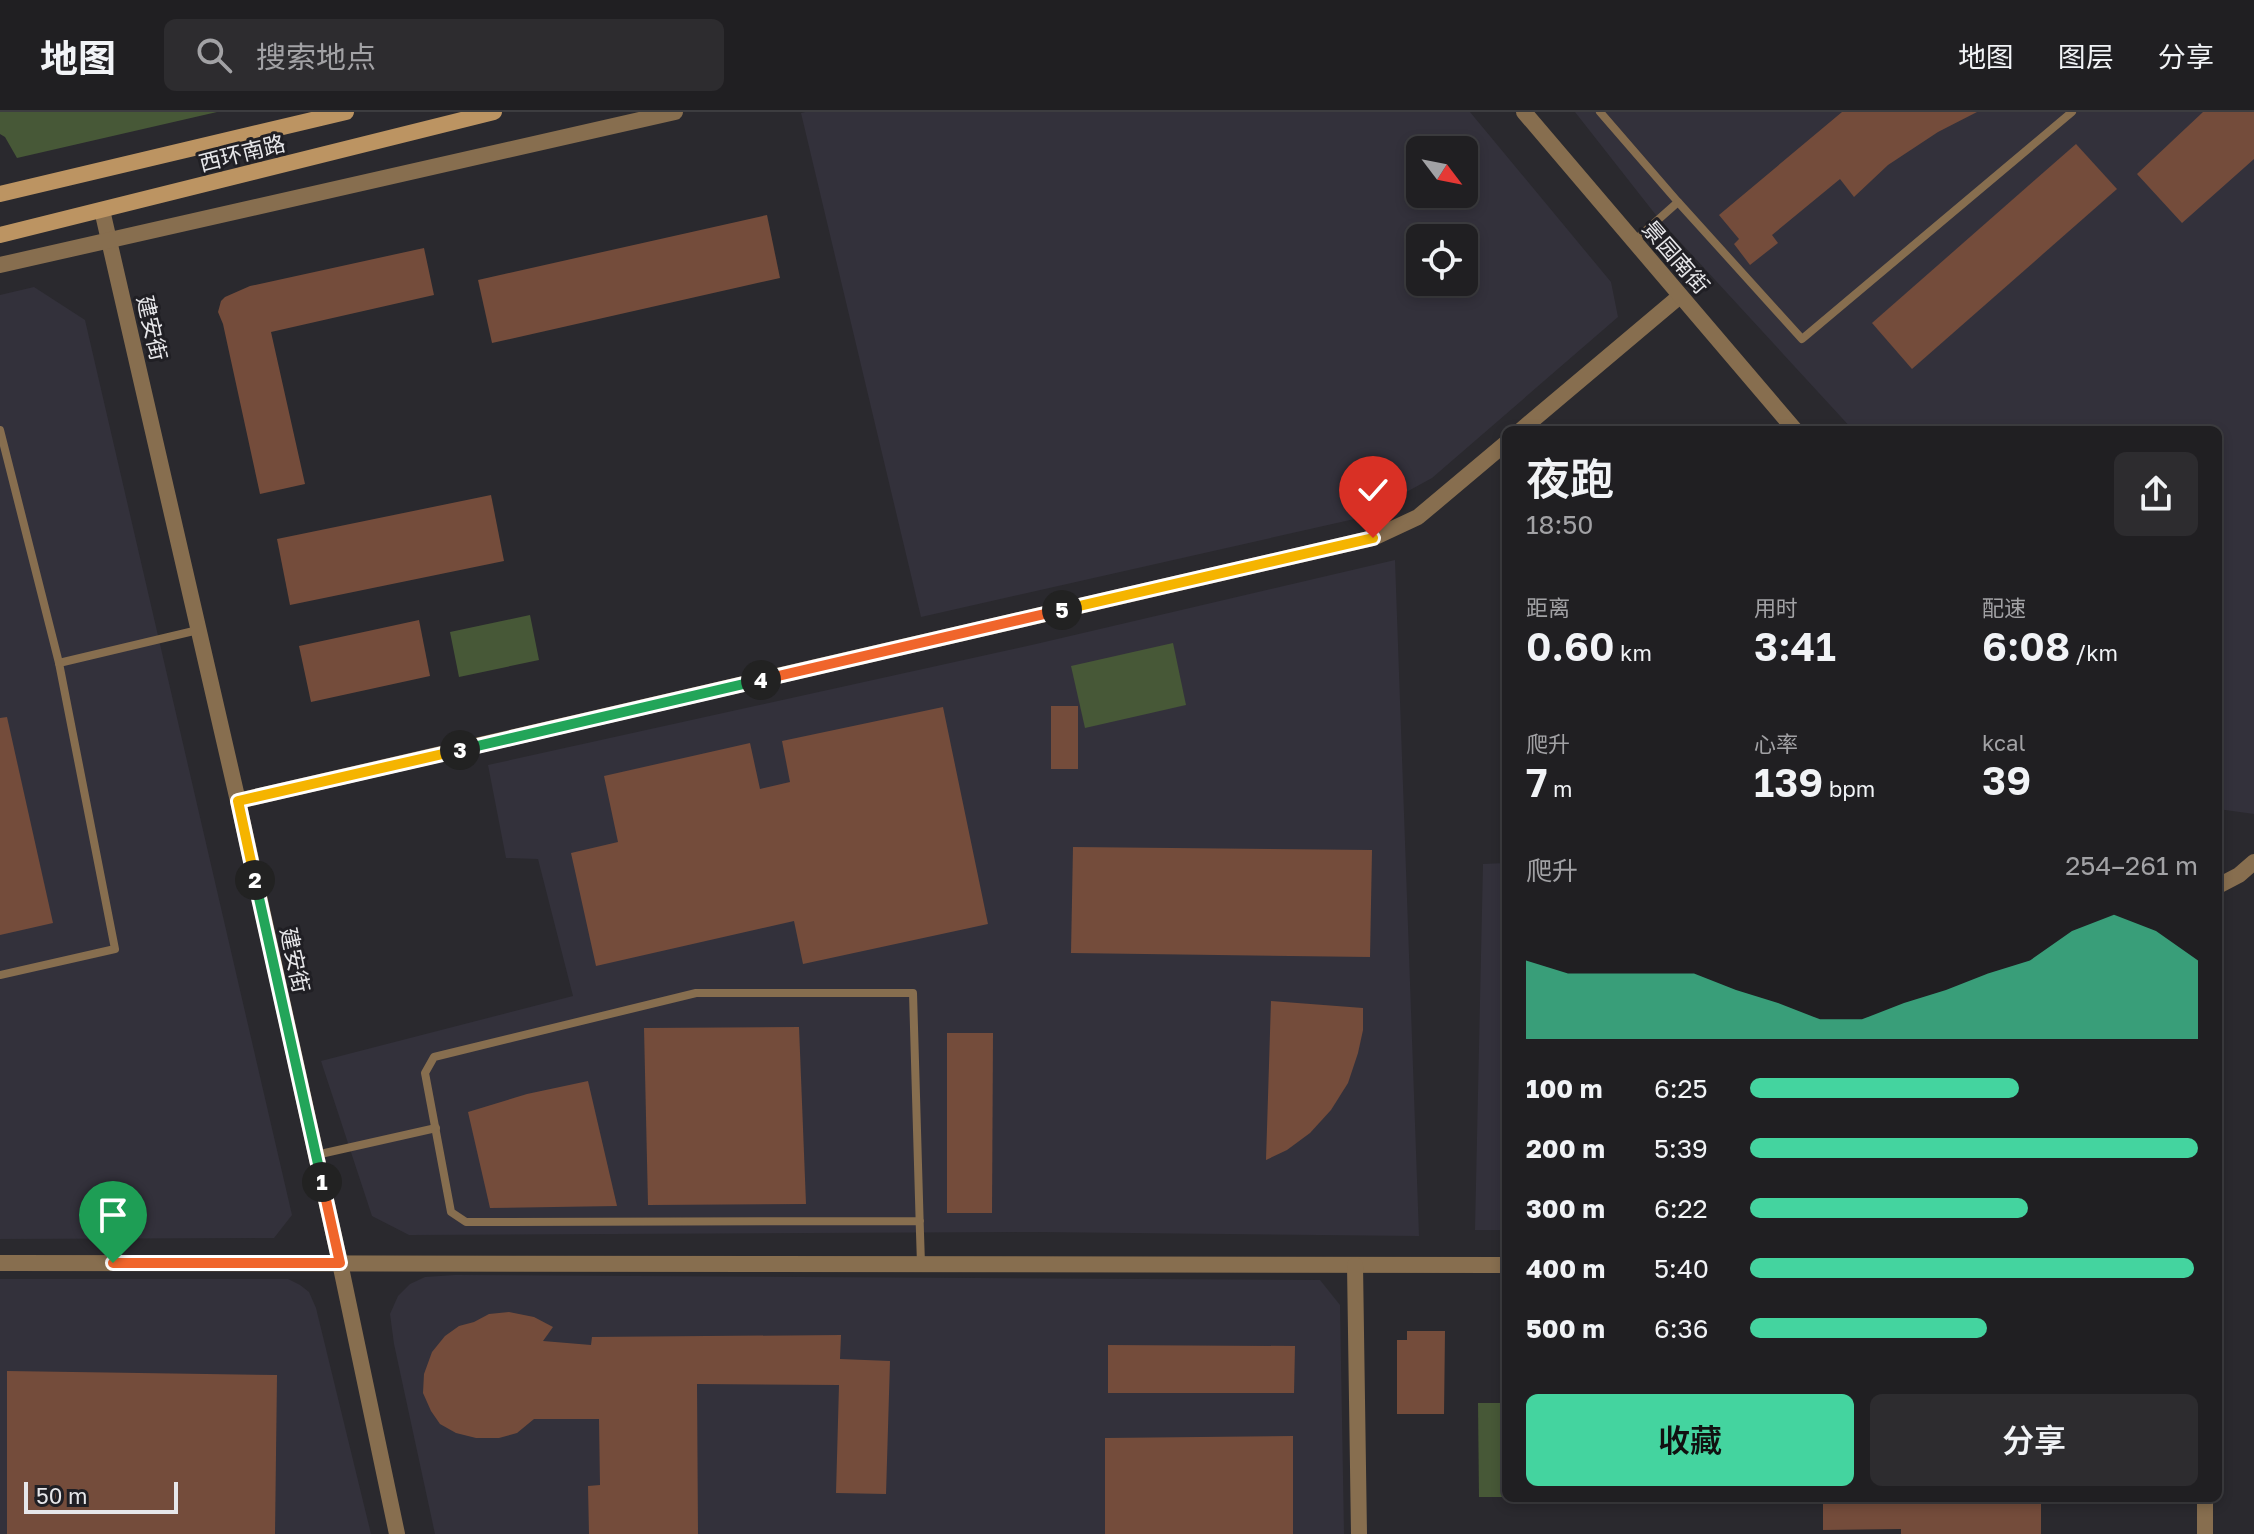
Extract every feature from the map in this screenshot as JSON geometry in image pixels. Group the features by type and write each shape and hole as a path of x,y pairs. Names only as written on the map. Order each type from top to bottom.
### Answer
{"main road":[{"name":"西环南路","path":"0,194 346,112"},
{"name":"西环南路","path":"0,235 494,112"}],"street":[{"path":"0,265 675,112"},
{"name":"景园南街","path":"1524,112 1792,426"},
{"name":"建安街","path":"102,210 238,801 397,1534"},
{"path":"1526,426 1680,296"},
{"path":"238,801 1373,538 1418,517 1502,446"},
{"path":"2222,884 2254,862"},
{"path":"0,1263 1502,1265"},
{"path":"1355,1265 1359,1534"},
{"path":"2205,1502 2205,1534"}],"lane":[{"path":"1600,112 1802,339 2072,112"},
{"path":"1633,242 1678,202"},
{"path":"0,430 59,663 115,949 0,975"},
{"path":"59,663 198,630"},
{"path":"920,1221 466,1222 451,1212 425,1073 434,1057 696,993 913,993 920,1221 921,1264"},
{"path":"316,1155 436,1128"}],"shaded area":[{"path":"1470,112 1611,282 1618,317 1432,478 1359,518 921,617 801,113"},
{"path":"1575,112 2254,112 2254,814 2222,810 2222,426 1849,426 1659,219"},
{"path":"34,287 85,320 292,1215 274,1238 0,1239 0,295"},
{"path":"1395,560 1419,1236 1037,1232 409,1235 372,1216 321,1061 573,996 538,859 506,858 488,765 1036,644"},
{"path":"1502,863 1502,1230 1475,1230 1483,864"},
{"path":"425,1277 1320,1280 1340,1305 1344,1534 435,1534 390,1314 398,1296 410,1284"},
{"path":"0,1279 288,1279 300,1285 309,1292 316,1308 371,1534 0,1534"}],"green space":[{"path":"0,112 217,112 17,158 0,134"},
{"path":"530,615 539,660 459,677 450,632"},
{"path":"1173,643 1186,705 1085,728 1071,666"},
{"path":"1478,1403 1502,1403 1502,1497 1479,1497"}],"building":[{"path":"1842,112 1977,112 1938,132 1888,165 1854,197 1840,179 1772,235 1778,243 1750,265 1734,244 1739,239 1719,215"},
{"path":"2203,112 2254,112 2254,159 2182,223 2137,174"},
{"path":"2076,144 2117,189 1912,369 1872,323"},
{"path":"767,215 780,278 492,343 478,280"},
{"path":"424,248 434,295 271,332 305,484 260,494 218,312 221,301 250,286"},
{"path":"491,495 504,561 290,605 277,539"},
{"path":"419,620 430,676 311,702 299,646"},
{"path":"1051,706 1078,706 1078,769 1051,769"},
{"path":"943,707 988,924 803,964 794,921 596,966 571,853 618,842 604,776 750,743 760,789 790,782 782,741"},
{"path":"7,717 53,923 0,935 0,718"},
{"path":"1073,847 1372,850 1370,957 1071,953"},
{"path":"1271,1001 1363,1008 1363,1030 1348,1083 1331,1110 1310,1133 1287,1150 1266,1160"},
{"path":"799,1027 806,1204 648,1205 644,1028"},
{"path":"947,1033 993,1033 992,1213 947,1213"},
{"path":"588,1081 617,1206 490,1208 468,1112 527,1094"},
{"path":"509,1312 534,1317 553,1327 543,1341 591,1345 592,1337 841,1335 840,1359 890,1361 886,1494 836,1493 839,1385 697,1384 698,1534 589,1534 588,1486 600,1485 599,1419 534,1419 517,1433 499,1438 476,1438 456,1433 440,1424 423,1393 424,1374 432,1352 445,1336 459,1326 489,1314"},
{"path":"1407,1331 1445,1331 1444,1414 1397,1414 1397,1340 1407,1340"},
{"path":"1108,1345 1295,1346 1294,1393 1108,1393"},
{"path":"7,1371 277,1375 275,1534 7,1534"},
{"path":"1293,1436 1293,1534 1105,1534 1105,1438"},
{"path":"1823,1502 2041,1502 2041,1534 1901,1534 1901,1529 1823,1530"}],"route":[{"path":"113,1263 340,1263 238,801 1373,538"}]}
